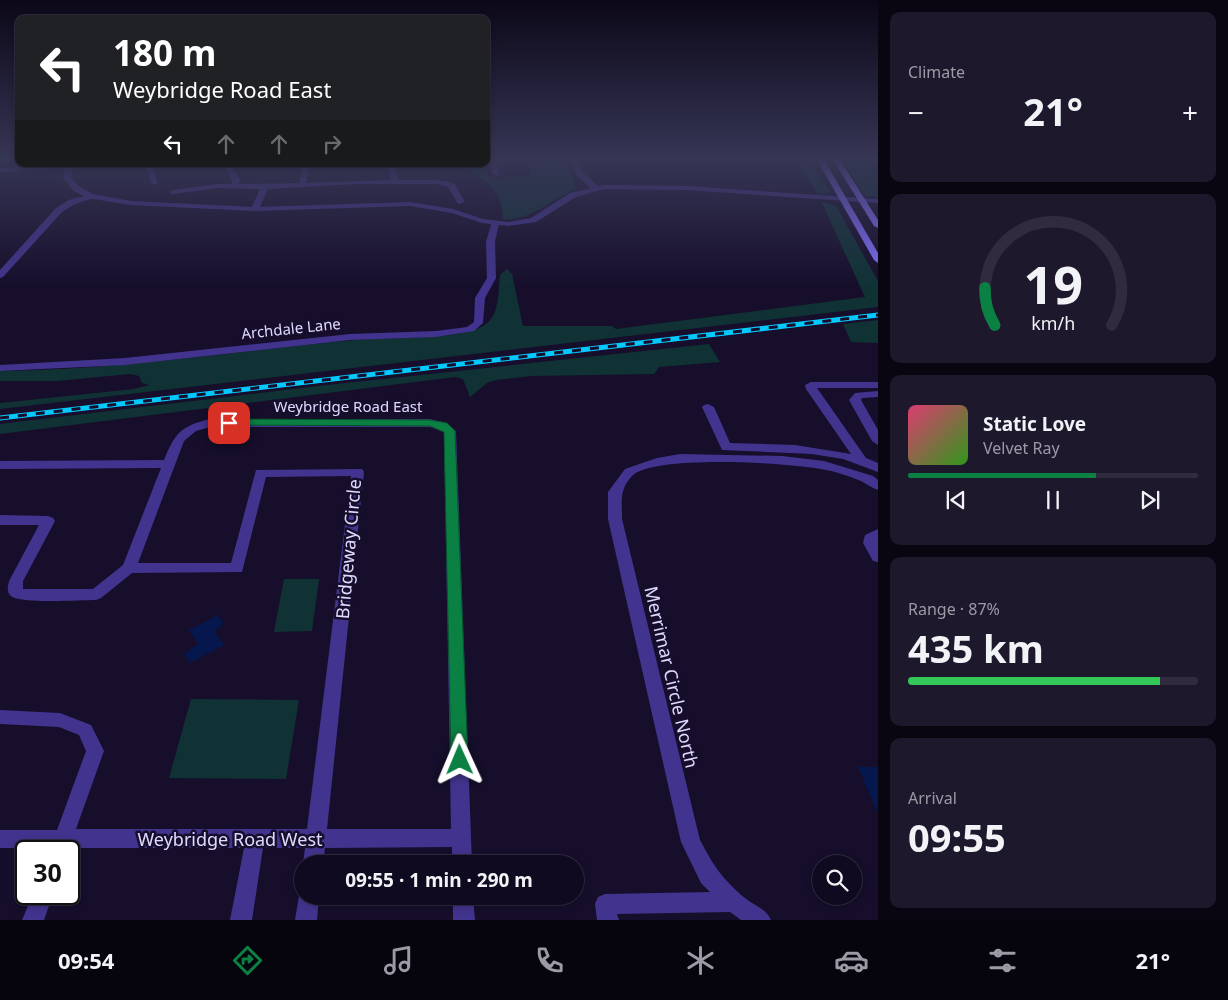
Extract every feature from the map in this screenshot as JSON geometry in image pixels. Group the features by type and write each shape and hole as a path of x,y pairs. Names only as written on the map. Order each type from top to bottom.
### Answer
{"main road":[{"path":"844,201 878,260"},
{"path":"863,201 878,226"}],"street":[{"path":"0,274 59,210 75,201"},
{"path":"115,201 154,205 254,209 410,204 446,209 495,223 528,221 537,218 563,201"},
{"path":"254,209 258,201"},
{"name":"Archdale Lane","path":"0,368 82,365 333,338 470,329 478,324 481,318 480,301 492,275 489,238 495,223"},
{"path":"862,460 811,385 878,385"},
{"path":"878,394 858,396 855,400 878,441"},
{"path":"708,407 726,447 811,448 840,453 862,460 878,468"},
{"name":"Weybridge Road East","path":"128,568 178,440 185,432 196,426 210,423 430,423 443,426 450,431 461,838"},
{"name":"Merrimar Circle North","path":"760,920 734,902 708,876 691,842 613,512 615,492 629,472 661,460 680,458 782,460 824,464 868,479 878,486"},
{"path":"0,465 169,464"},
{"name":"Bridgeway Circle","path":"128,568 236,568 261,472 358,472 314,855"},
{"path":"0,520 48,521 16,581 15,591 21,595 96,594 128,568"},
{"path":"878,534 870,538 870,543 878,557"},
{"path":"0,717 60,720 85,730 95,751 63,840"},
{"path":"461,838 462,855"},
{"name":"Weybridge Road West","path":"80,844 255,839 461,838"},
{"name":"Weybridge Road West","path":"0,839 15,840"},
{"path":"242,920 255,839"},
{"path":"608,920 605,904 734,902"},
{"path":"33,920 39,905"},
{"path":"306,920 308,905"},
{"path":"463,905 464,920"}],"green space":[{"path":"500,201 553,201 533,213 514,219 503,220"},
{"path":"821,201 836,206 878,281 878,307 0,409 0,403 134,389 149,385 142,383 139,376 130,374 57,381 0,381 0,371 134,364 355,340 443,336 475,329 491,320 498,302 500,275 507,269 512,274 523,326 612,326 616,329 865,297"},
{"path":"878,320 878,343 851,342 843,324"},
{"path":"709,344 720,362 659,367 654,374 531,376 496,380 487,383 470,397 463,379 455,377 0,434 0,424 318,386"},
{"path":"284,579 319,579 312,631 274,632"},
{"path":"191,699 299,700 286,779 169,778"}],"shaded area":[{"path":"218,615 224,624 214,631 224,645 190,663 184,654 198,644 189,630"},
{"path":"858,767 878,767 878,812 877,812"}],"railway":[{"path":"0,418 878,315"}],"route":[{"path":"229,423 430,423 443,426 450,431 460,760"}]}
